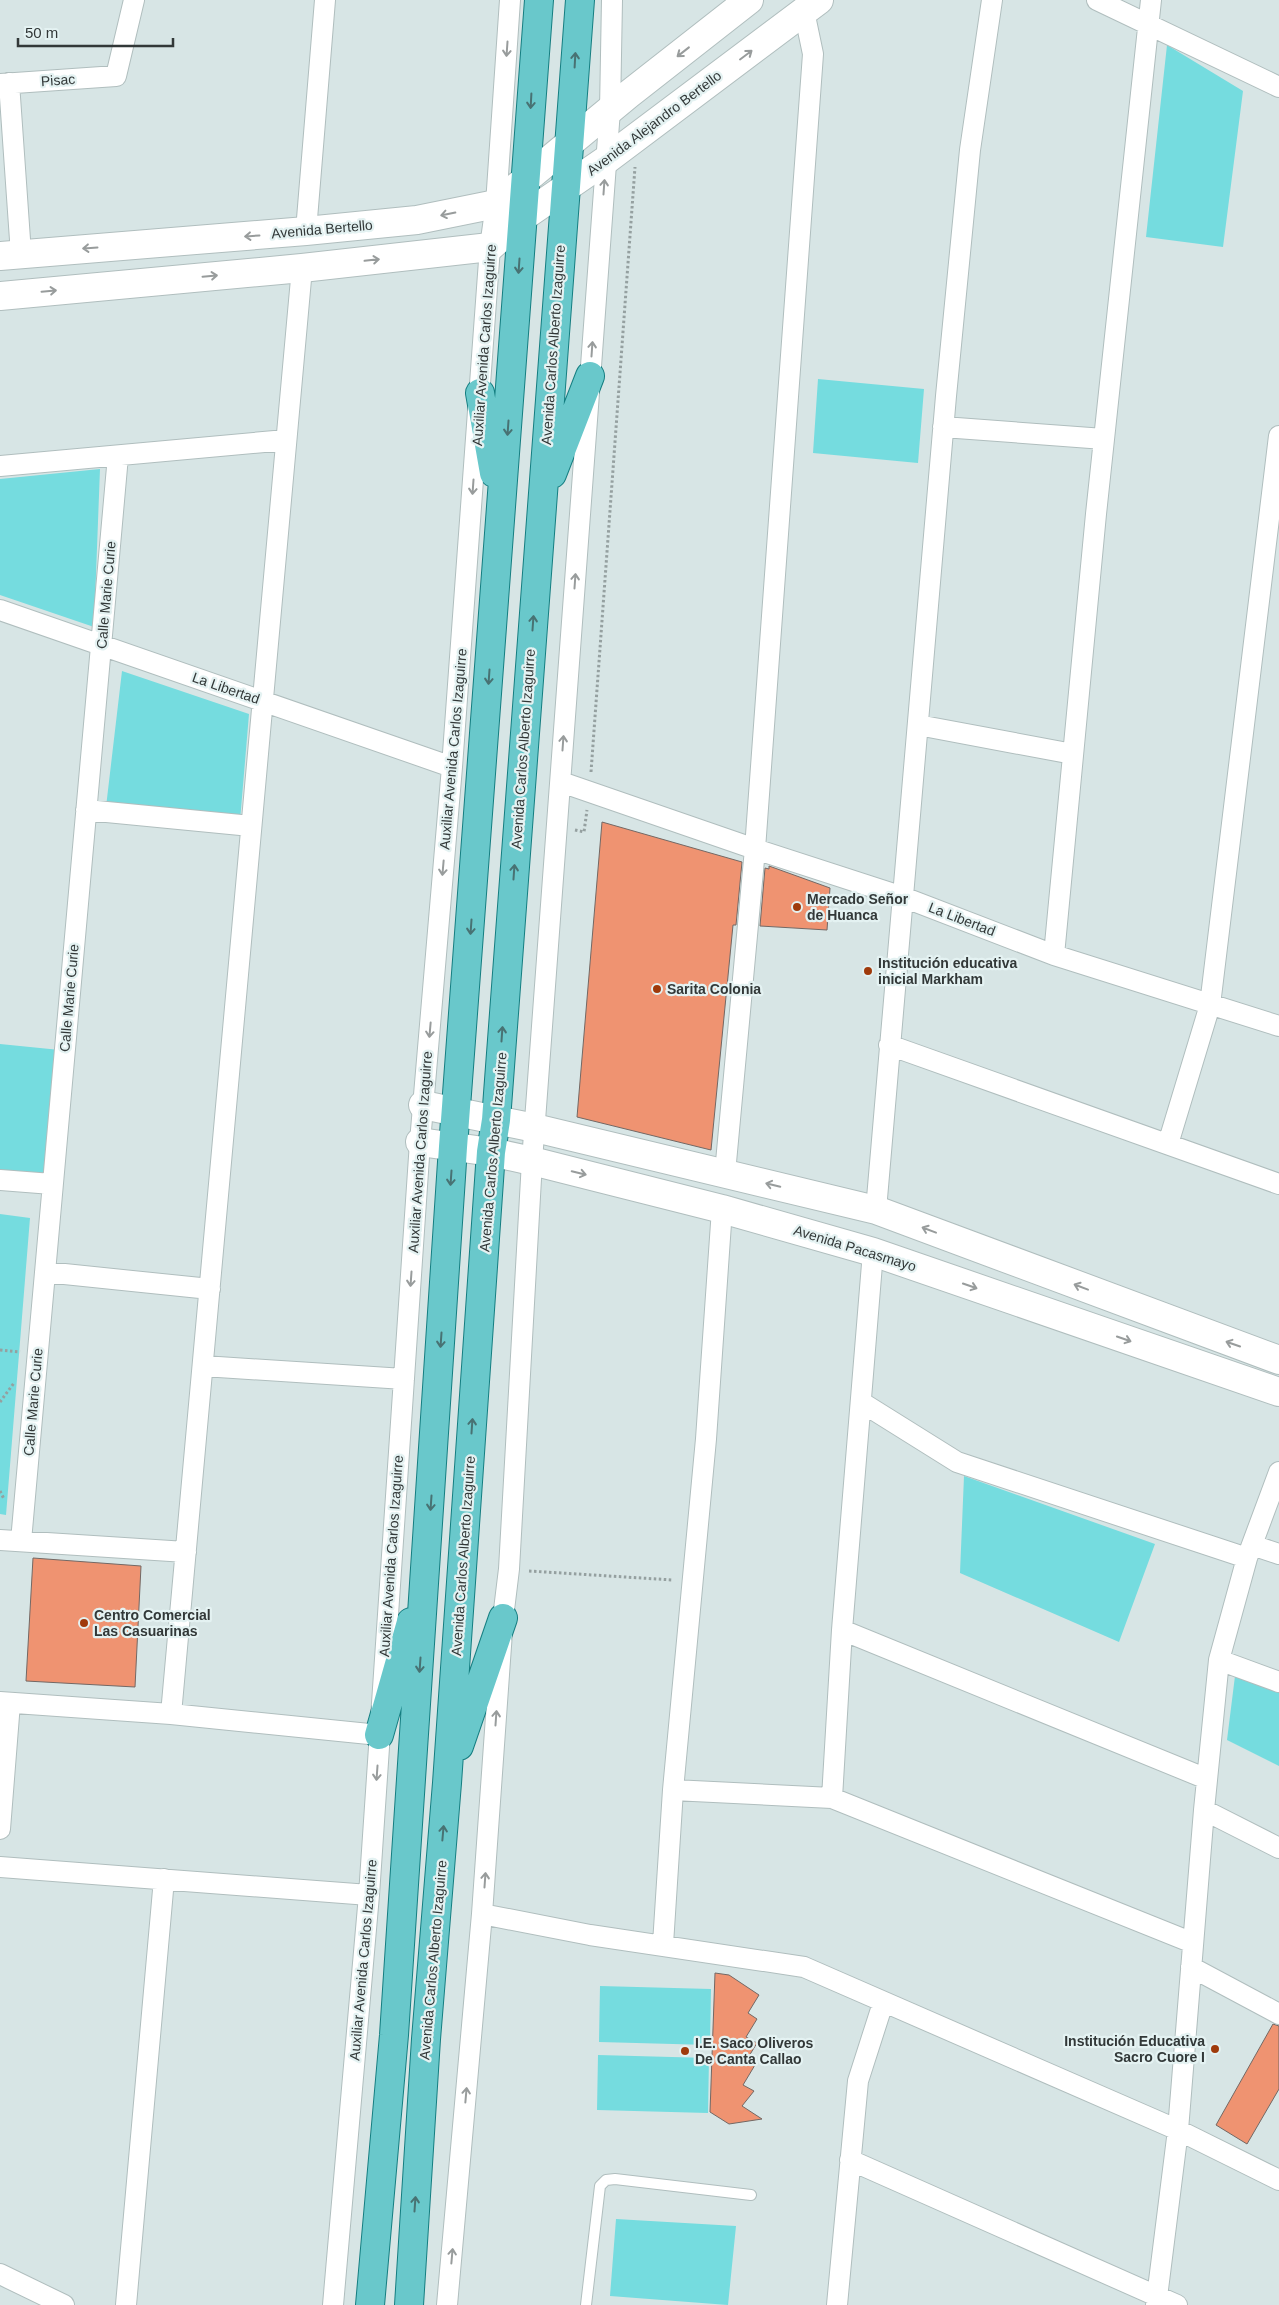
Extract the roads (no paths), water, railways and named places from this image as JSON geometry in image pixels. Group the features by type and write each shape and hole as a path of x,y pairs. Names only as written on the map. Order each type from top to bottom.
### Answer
{"main road":[{"path":"370,2305 394,2035 454,1147 539,0"},
{"name":"Avenida Carlos Alberto Izaguirre","path":"409,2305 426,2039 447,1783 492,1152 496,1120 580,0"},
{"path":"610,110 749,0"},
{"name":"Avenida Alejandro Bertello","path":"490,247 523,217 606,160 812,6"},
{"name":"Avenida Bertello","path":"11,255 416,220 496,204 610,110"},
{"path":"0,296 302,268 490,247"},
{"path":"542,501 590,376"},
{"path":"480,393 501,518"},
{"path":"423,1105 536,1128 876,1210 1203,1334 1279,1360"},
{"name":"Avenida Pacasmayo","path":"420,1142 492,1152 722,1208 873,1252 1279,1392"},
{"path":"1193,1362 1203,1334"},
{"path":"379,1735 426,1567"},
{"path":"447,1783 502,1618"},
{"path":"394,2035 426,2039"}],"street":[{"name":"Pisac","path":"4,83 116,76 134,0"},
{"path":"306,231 325,0"},
{"name":"Auxiliar Avenida Carlos Izaguirre","path":"333,2305 369,1894 420,1142 452,767 510,0"},
{"path":"447,2305 482,1914 502,1618 509,1569 532,1162 610,110 612,0"},
{"path":"876,1210 943,427 970,150 992,0"},
{"path":"1097,0 1279,87"},
{"path":"1054,956 1104,439 1150,24 1151,0"},
{"path":"725,1173 755,849 813,54 812,6"},
{"path":"4,83 11,255"},
{"path":"171,1714 302,268"},
{"path":"943,427 1104,439"},
{"path":"1168,1144 1210,1005 1276,480 1279,436"},
{"path":"0,466 286,440"},
{"name":"Calle Marie Curie","path":"21,1541 118,456"},
{"name":"La Libertad","path":"0,610 452,767"},
{"path":"918,725 1073,754"},
{"name":"La Libertad","path":"560,782 755,849 903,896 1054,956 1279,1026"},
{"path":"86,810 252,826"},
{"path":"889,1045 1279,1184"},
{"path":"0,1180 52,1184"},
{"path":"663,1944 673,1790 706,1439 722,1208"},
{"path":"832,1798 842,1630 873,1252"},
{"path":"45,1272 210,1289"},
{"path":"203,1366 404,1379"},
{"path":"860,1402 957,1462 1250,1551 1279,1554"},
{"path":"1157,2300 1178,2130 1204,1810 1219,1660 1250,1551 1279,1472"},
{"path":"0,1540 186,1552"},
{"path":"842,1630 1207,1779"},
{"path":"1219,1660 1279,1682"},
{"path":"0,1829 5,1702 171,1714 379,1735"},
{"path":"673,1790 832,1798 1193,1942"},
{"path":"1204,1810 1279,1848"},
{"path":"0,1867 369,1894"},
{"path":"126,2305 164,1879"},
{"path":"482,1914 590,1935 663,1944 804,1967 1178,2130 1279,2180"},
{"path":"1191,1967 1279,2014"},
{"path":"837,2305 858,2081 884,2003"},
{"path":"850,2160 1157,2300 1177,2305"},
{"path":"0,2274 64,2305"}],"lane":[{"path":"586,2305 600,2186 606,2180 614,2179 750,2195"}],"place":[{"name":"Mercado Señor de Huanca","path":"797,907"},
{"name":"Institución educativa inicial Markham","path":"868,971"},
{"name":"Sarita Colonia","path":"657,989"},
{"name":"Centro Comercial Las Casuarinas","path":"84,1623"},
{"name":"Institución Educativa Sacro Cuore I","path":"1215,2049"},
{"name":"I.E. Saco Oliveros De Canta Callao","path":"685,2051"}]}
